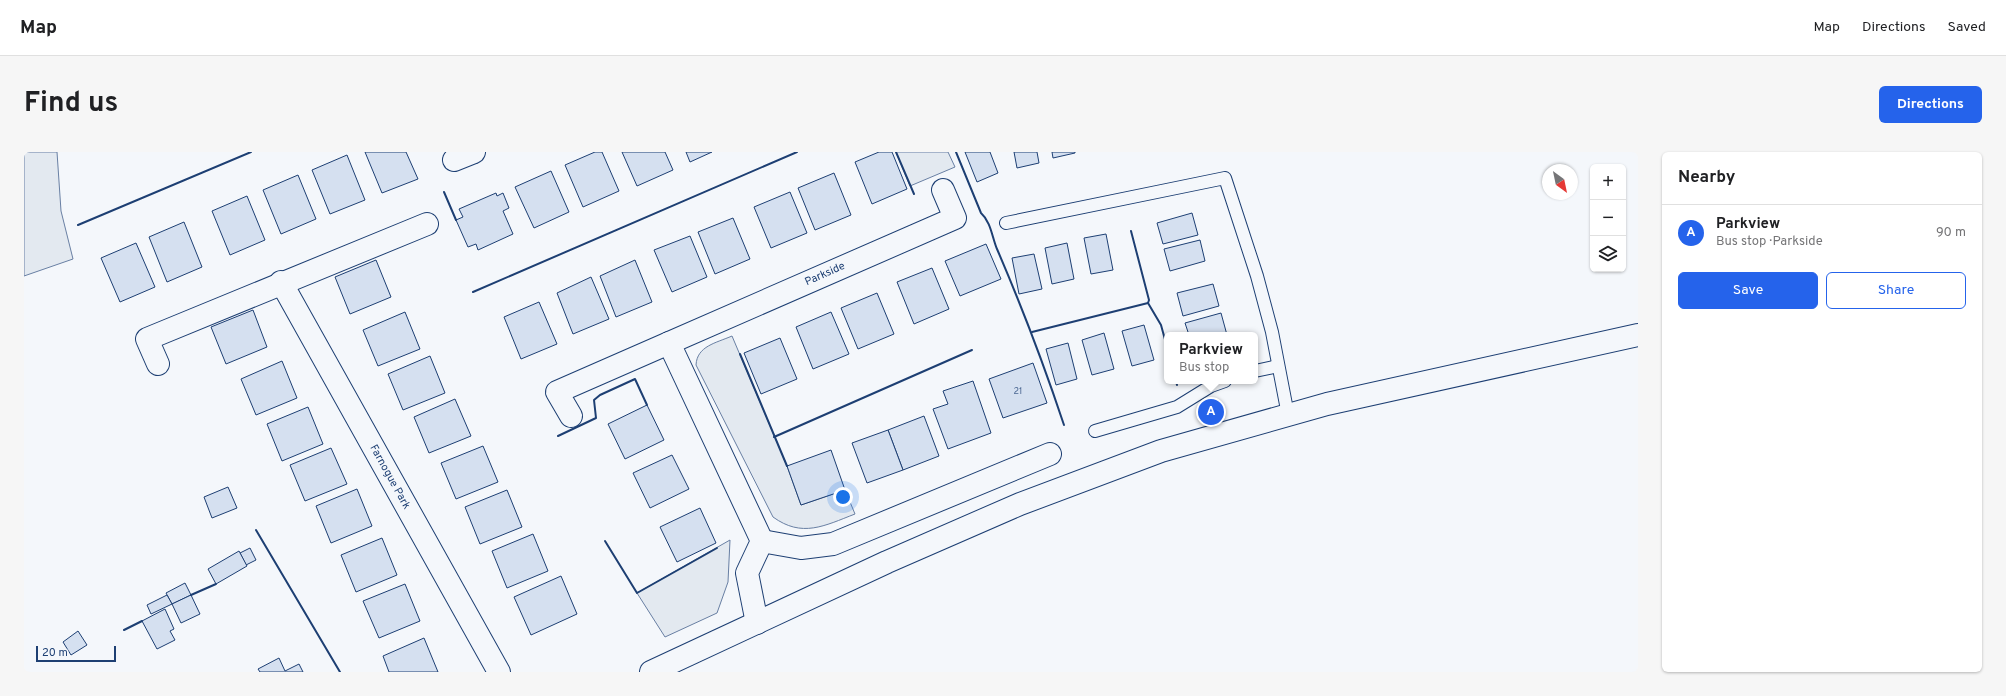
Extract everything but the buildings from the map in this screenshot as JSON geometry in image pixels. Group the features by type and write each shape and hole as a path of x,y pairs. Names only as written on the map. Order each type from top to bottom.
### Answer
{"street":[{"name":"Parkside","path":"570,416 557,392 954,218 943,190"},
{"path":"158,364 147,339 281,282 426,224"},
{"name":"Farnogue Park","path":"281,282 499,672"},
{"path":"651,672 887,562 1020,504 1160,451 1327,404 1638,334"},
{"path":"669,343 762,541"},
{"path":"762,541 801,548 833,544 1050,454"},
{"path":"757,623 747,573 762,541"}],"lane":[{"path":"1006,223 1225,178 1258,276 1272,332 1288,415"},
{"path":"1258,370 1278,366"},
{"path":"1095,431 1177,407 1217,384"}],"shaded area":[{"path":"24,152 57,152 61,211 73,259 24,276"},
{"path":"896,152 948,152 955,167 910,186"},
{"path":"732,336 787,466 801,505 845,490 855,514 823,526 813,528 794,527 773,517 696,365 700,353 704,349 714,343"},
{"path":"730,540 728,582 717,613 665,637 637,593"}],"wall":[{"path":"78,225 251,152"},
{"path":"473,292 797,152"},
{"path":"896,152 914,194"},
{"path":"956,152 981,213 989,225 997,249 1049,380 1064,425"},
{"path":"444,192 456,220"},
{"path":"1131,231 1149,300 1148,303"},
{"path":"1032,332 1148,303 1161,325 1164,336"},
{"path":"774,437 972,350"},
{"path":"740,354 787,466"},
{"path":"558,436 596,418 594,400 600,395 635,379 647,405"},
{"path":"256,530 340,672"},
{"path":"605,541 637,593 717,548"},
{"path":"191,595 216,584"},
{"path":"124,630 142,621"}],"place":[{"name":"Parkview","path":"1211,412"}]}
